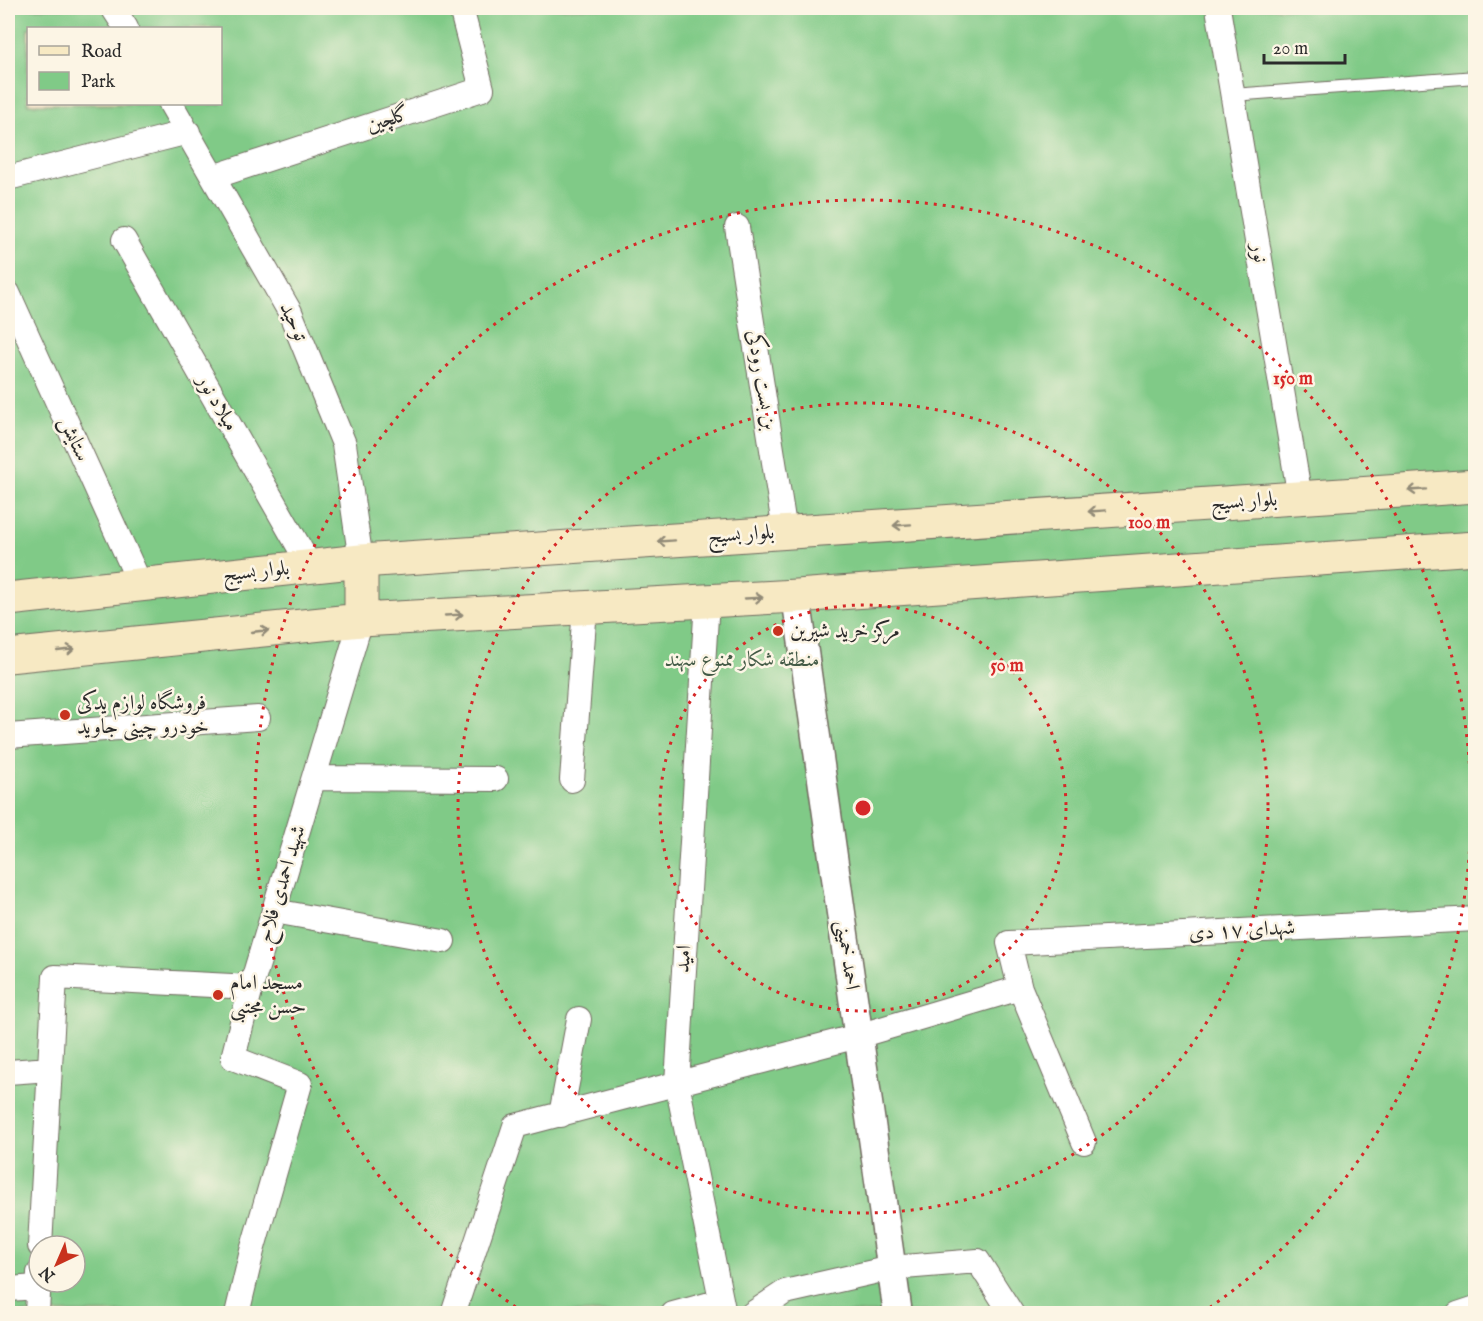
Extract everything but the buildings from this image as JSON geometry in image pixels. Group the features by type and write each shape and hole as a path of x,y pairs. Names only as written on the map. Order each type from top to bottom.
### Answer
{"main road":[{"name":"بلوار بسیج","path":"8,599 361,561 1476,486"},
{"path":"8,656 361,620 796,596 1476,548"},
{"path":"361,561 361,620"}],"street":[{"path":"113,8 125,27"},
{"name":"گلچین","path":"213,177 482,89 461,8"},
{"name":"نور","path":"1218,8 1300,498"},
{"name":"توحید","path":"172,105 290,312 344,444 361,561"},
{"path":"8,178 188,132"},
{"name":"بن بست رودکی","path":"738,227 785,532"},
{"name":"میلاد نور","path":"124,240 310,567"},
{"name":"ستایش","path":"8,293 140,584"},
{"name":"احمد خمینی","path":"796,596 898,1314"},
{"name":"امید","path":"707,601 676,1083 722,1307"},
{"path":"572,780 585,608"},
{"name":"شهید احمدی فلاح","path":"237,1314 252,1251 300,1084 232,1058 251,987 361,620"},
{"path":"8,736 258,718"},
{"path":"314,778 496,779"},
{"path":"274,911 443,940"},
{"name":"شهدای ۱۷ دی","path":"1020,988 1009,943 1476,919"},
{"path":"41,1234 55,977 251,987"},
{"path":"453,1314 515,1126 858,1036 1020,988 1084,1142"},
{"path":"561,1115 579,1019"},
{"path":"8,1072 50,1070"},
{"path":"752,1314 785,1293 891,1268 978,1261 1012,1314"},
{"path":"8,1289 27,1283"},
{"path":"37,1314 38,1294"},
{"path":"673,1314 722,1307"},
{"path":"1458,1314 1476,1308"}],"lane":[{"path":"1233,95 1476,77"}],"green space":[{"name":"منطقه شکار ممنوع سهند","path":"8,8 1475,8 1475,1313 8,1313"}],"place":[{"name":"مرکز خرید شیرین","path":"778,631"},
{"name":"فروشگاه لوازم یدکی خودرو چینی جاوید","path":"65,715"},
{"name":"مسجد امام حسن مجتبی","path":"218,995"}]}
